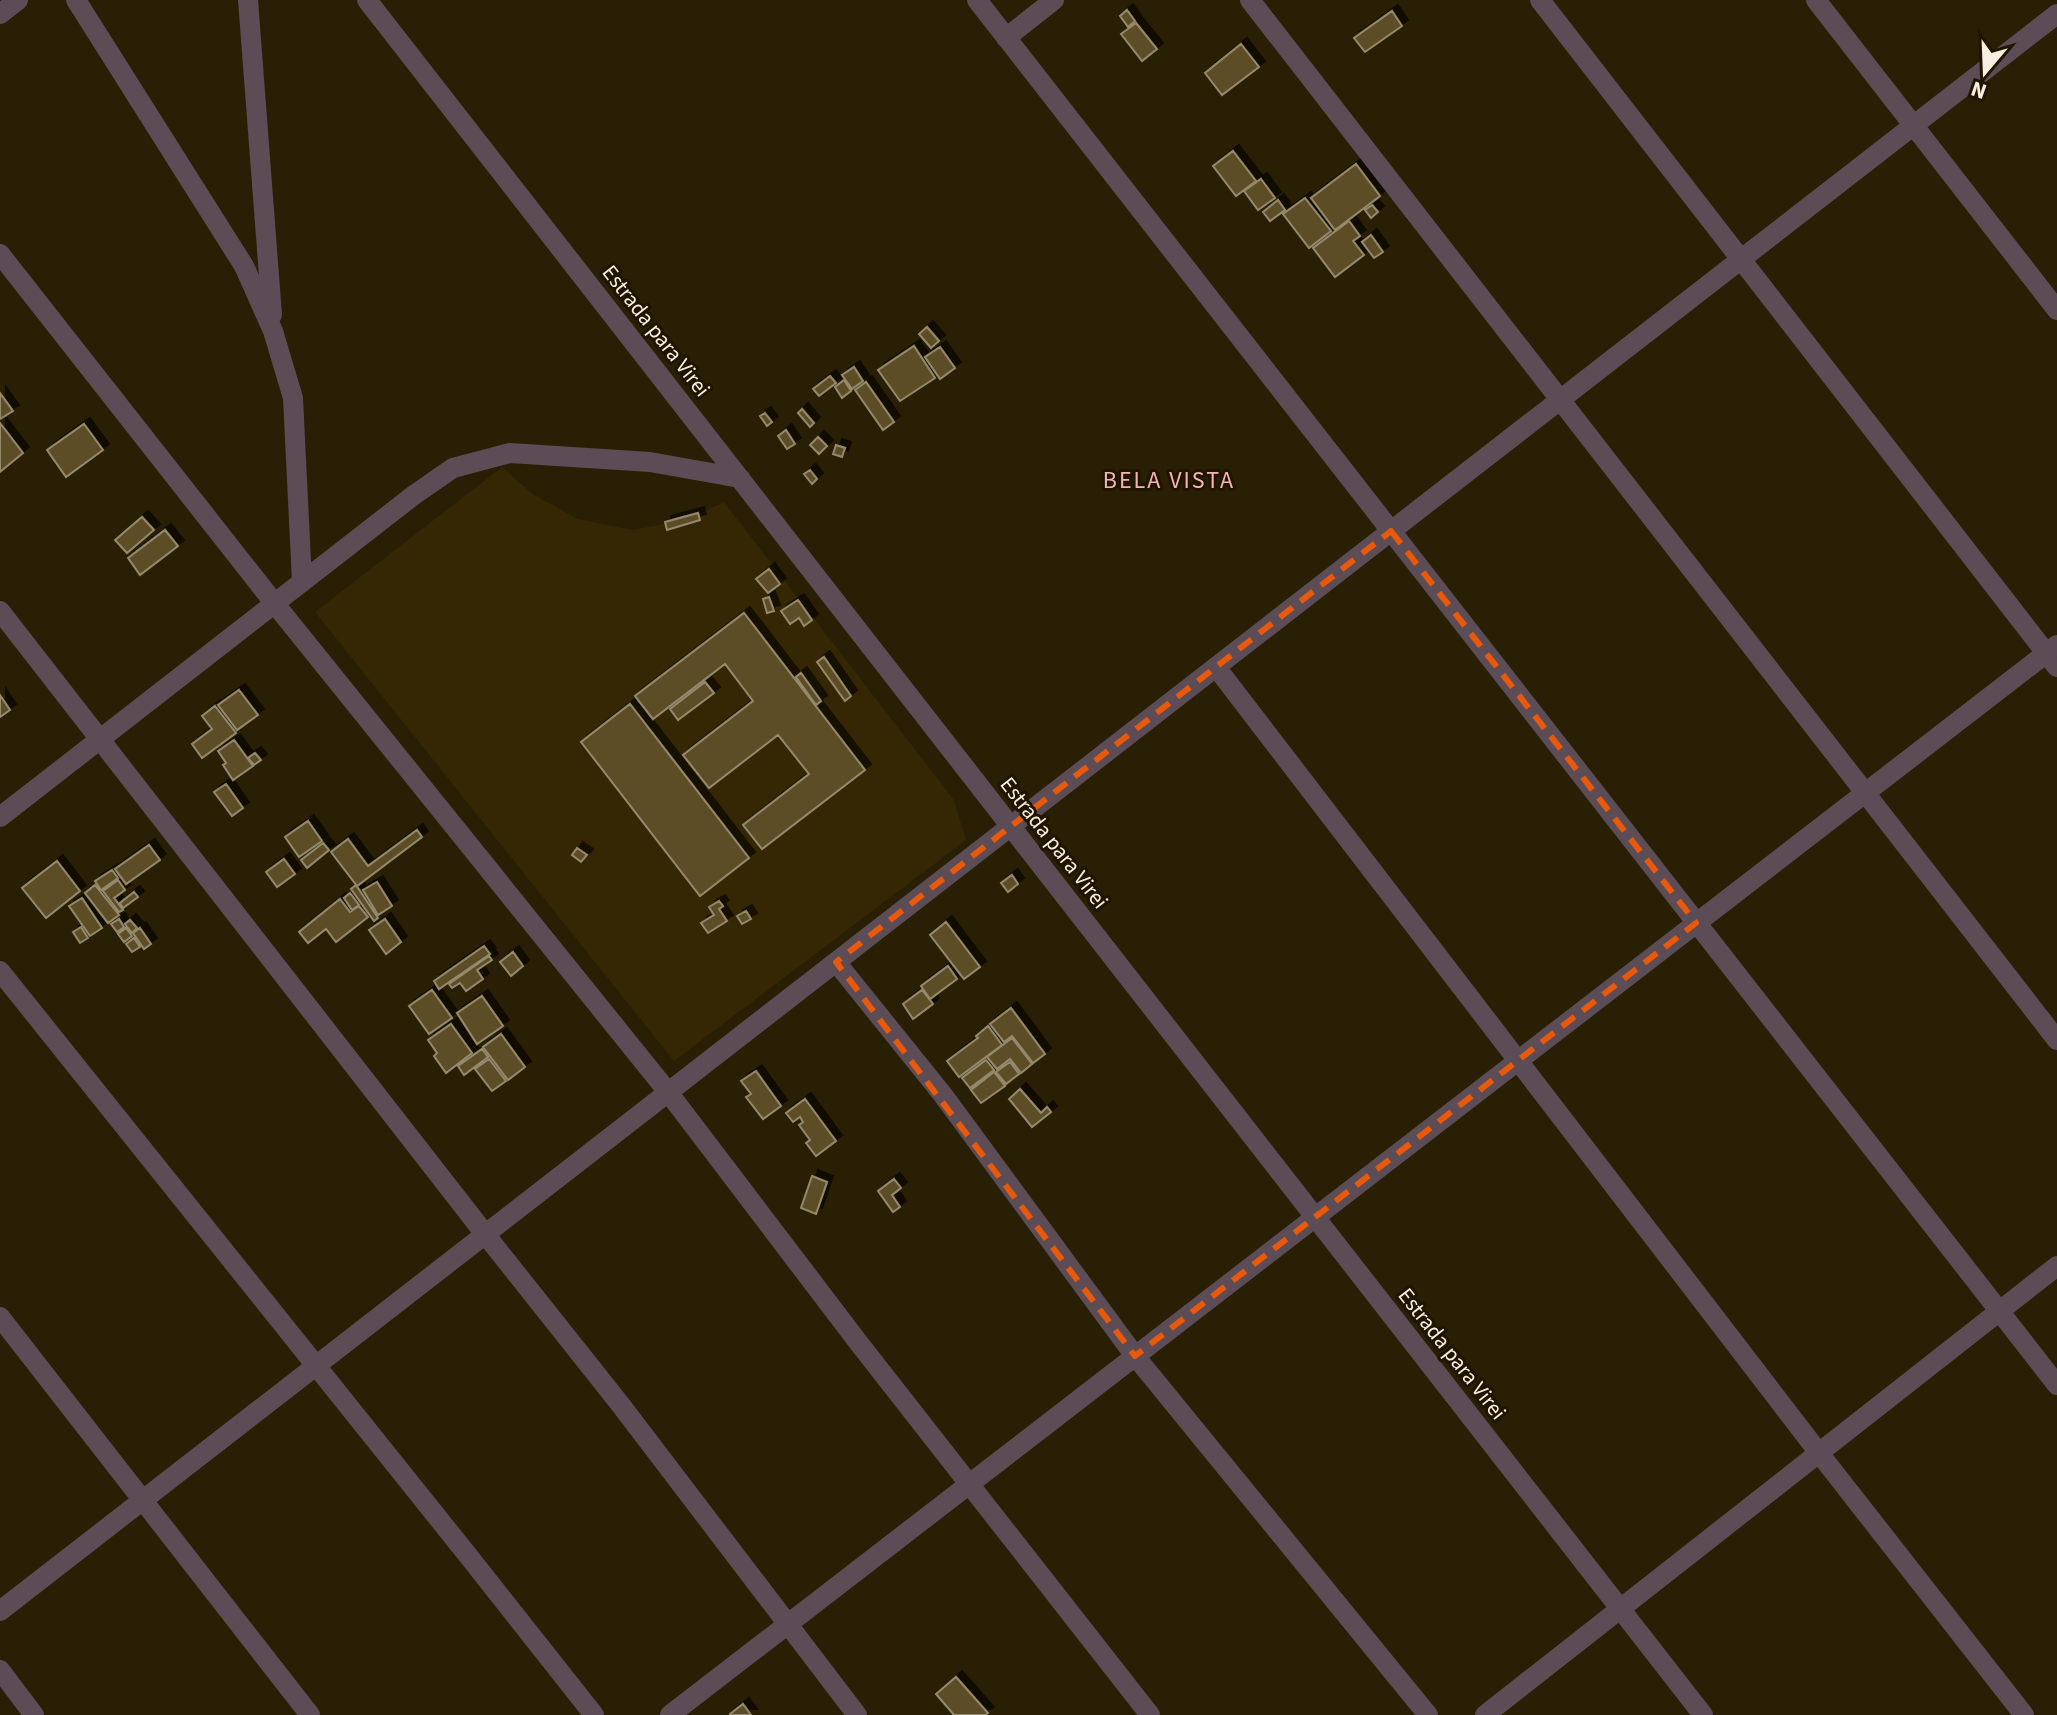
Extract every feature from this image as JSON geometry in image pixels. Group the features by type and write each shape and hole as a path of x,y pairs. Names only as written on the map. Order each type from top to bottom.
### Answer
{"street":[{"path":"0,14 18,0"},
{"path":"76,0 244,266 273,331 293,398 302,582"},
{"path":"248,0 273,331"},
{"name":"Estrada para Virei","path":"367,0 1703,1715"},
{"path":"977,0 2057,1385"},
{"path":"1006,38 1054,0"},
{"path":"1250,0 2057,1040"},
{"path":"670,1715 1865,793 2053,655 1540,0"},
{"path":"1816,0 2057,310"},
{"path":"0,1611 2057,14"},
{"path":"0,254 275,604 668,1092 858,1342 1150,1715"},
{"path":"0,817 414,495 453,468 510,453 650,462 740,478"},
{"path":"0,611 620,1404 857,1715"},
{"path":"1216,667 2024,1715"},
{"path":"836,962 943,1095 1135,1356 1428,1715"},
{"path":"0,971 594,1715"},
{"path":"1485,1715 2057,1266"},
{"path":"0,1317 310,1715"},
{"path":"0,1670 34,1715"}],"highlighted area":[{"path":"1391,531 1696,923 1135,1356 836,962"}],"shaded area":[{"path":"502,467 534,495 578,519 632,530 686,520 724,502 954,800 966,840 674,1061 315,612"}],"building":[{"path":"1127,10 1135,21 1128,27 1120,16"},
{"path":"1392,11 1402,26 1365,52 1354,38"},
{"path":"1136,23 1157,49 1142,61 1121,34"},
{"path":"1241,44 1259,67 1222,95 1205,73"},
{"path":"1233,151 1256,181 1236,196 1213,166"},
{"path":"1356,164 1380,196 1335,230 1311,198"},
{"path":"1261,179 1275,198 1258,210 1244,191"},
{"path":"1305,198 1331,231 1309,248 1283,214"},
{"path":"1278,200 1285,210 1270,221 1263,212"},
{"path":"1372,205 1378,212 1371,218 1365,210"},
{"path":"1349,221 1360,236 1353,241 1364,255 1335,277 1313,248"},
{"path":"1371,235 1383,252 1374,258 1362,242"},
{"path":"927,327 939,341 931,348 919,334"},
{"path":"914,346 935,378 900,401 878,370"},
{"path":"940,347 955,368 940,379 925,357"},
{"path":"854,367 863,381 852,389 842,375"},
{"path":"830,376 836,383 819,396 813,389"},
{"path":"844,380 851,391 842,398 835,387"},
{"path":"866,382 894,422 883,430 855,390"},
{"path":"0,393 13,411 0,419"},
{"path":"802,409 814,423 810,427 798,413"},
{"path":"765,413 772,422 767,426 760,416"},
{"path":"0,423 23,453 0,472"},
{"path":"84,424 103,450 66,477 47,450"},
{"path":"786,430 795,444 787,449 778,436"},
{"path":"818,437 827,446 819,454 810,445"},
{"path":"836,445 845,448 842,457 833,454"},
{"path":"810,470 817,479 812,484 804,474"},
{"path":"698,513 700,520 667,530 665,522"},
{"path":"142,517 154,530 127,553 115,540"},
{"path":"165,530 178,546 140,575 128,558"},
{"path":"769,569 780,584 768,593 756,579"},
{"path":"769,597 774,611 767,613 763,599"},
{"path":"798,600 812,620 804,626 799,618 790,624 781,611"},
{"path":"744,613 865,770 762,849 743,825 809,774 778,735 709,788 683,755 753,701 725,664 653,719 635,696"},
{"path":"824,657 851,696 845,701 817,662"},
{"path":"801,673 821,701 816,705 796,677"},
{"path":"705,682 714,693 678,720 670,709"},
{"path":"239,690 258,715 237,730 218,705"},
{"path":"0,695 10,710 0,717"},
{"path":"630,704 749,858 700,896 581,742"},
{"path":"215,706 236,733 202,758 192,744 212,729 202,716"},
{"path":"234,740 253,766 233,780 218,751"},
{"path":"255,753 261,760 254,765 248,758"},
{"path":"226,784 243,808 232,816 214,792"},
{"path":"308,821 322,841 299,857 285,837"},
{"path":"417,830 422,837 357,886 331,852 348,839 368,866"},
{"path":"323,843 329,850 307,868 301,860"},
{"path":"149,845 160,860 126,884 115,869"},
{"path":"577,848 587,855 581,862 572,855"},
{"path":"284,859 295,874 277,887 266,872"},
{"path":"57,861 80,891 46,918 22,888"},
{"path":"112,870 118,878 101,890 95,881"},
{"path":"1012,875 1018,884 1008,892 1001,883"},
{"path":"118,880 125,890 114,898 123,910 119,912 103,891"},
{"path":"377,882 392,906 378,915 363,890"},
{"path":"95,885 119,915 108,923 85,893"},
{"path":"356,885 378,918 374,921 351,889"},
{"path":"134,892 138,897 123,908 120,903"},
{"path":"350,893 359,905 352,910 344,898"},
{"path":"82,898 102,928 90,936 69,906"},
{"path":"340,899 350,912 359,906 368,917 336,942 326,929 308,943 299,932"},
{"path":"719,901 723,906 719,909 727,921 708,933 701,923 714,915 709,907"},
{"path":"746,911 751,919 742,924 737,916"},
{"path":"119,919 124,927 117,932 111,924"},
{"path":"385,919 401,942 386,954 369,930"},
{"path":"130,920 137,928 132,933 125,924"},
{"path":"946,922 980,967 964,979 930,935"},
{"path":"81,927 88,938 80,943 73,932"},
{"path":"126,928 132,936 124,942 118,934"},
{"path":"140,928 151,944 144,949 133,933"},
{"path":"134,938 140,947 132,952 126,944"},
{"path":"484,946 490,954 439,989 434,981"},
{"path":"513,952 523,966 511,976 500,962"},
{"path":"489,956 492,960 477,970 483,979 466,991 460,983 452,988 449,984"},
{"path":"948,966 957,979 930,999 921,986"},
{"path":"432,990 452,1018 429,1034 409,1006"},
{"path":"922,990 933,1004 913,1019 903,1004"},
{"path":"482,996 503,1026 477,1044 457,1013"},
{"path":"1011,1008 1045,1054 1033,1063 1012,1036 1004,1042 990,1024"},
{"path":"451,1024 472,1053 446,1073 428,1040"},
{"path":"988,1026 1002,1045 959,1077 947,1061 978,1038 976,1036"},
{"path":"501,1034 525,1067 508,1080 483,1047"},
{"path":"1012,1038 1032,1064 1021,1073 1010,1059 997,1069 987,1057"},
{"path":"482,1049 488,1057 464,1075 458,1066"},
{"path":"489,1059 506,1081 492,1091 475,1069"},
{"path":"986,1060 994,1070 970,1088 962,1078"},
{"path":"1010,1062 1019,1074 1006,1084 996,1072"},
{"path":"756,1071 781,1106 763,1119 746,1097 751,1094 741,1081"},
{"path":"994,1072 1005,1086 981,1103 971,1090"},
{"path":"1020,1089 1041,1113 1047,1107 1051,1112 1032,1127 1009,1099"},
{"path":"805,1099 836,1141 816,1156 806,1143 810,1140 799,1125 803,1122 800,1117 793,1122 786,1113"},
{"path":"812,1176 827,1182 816,1214 801,1208"},
{"path":"894,1179 901,1188 892,1195 900,1207 893,1212 878,1191"},
{"path":"956,1677 988,1713 954,1715 936,1694"},
{"path":"743,1704 751,1715 730,1715 730,1714"}],"district":[{"name":"BELA VISTA","path":"1169,480"}]}
